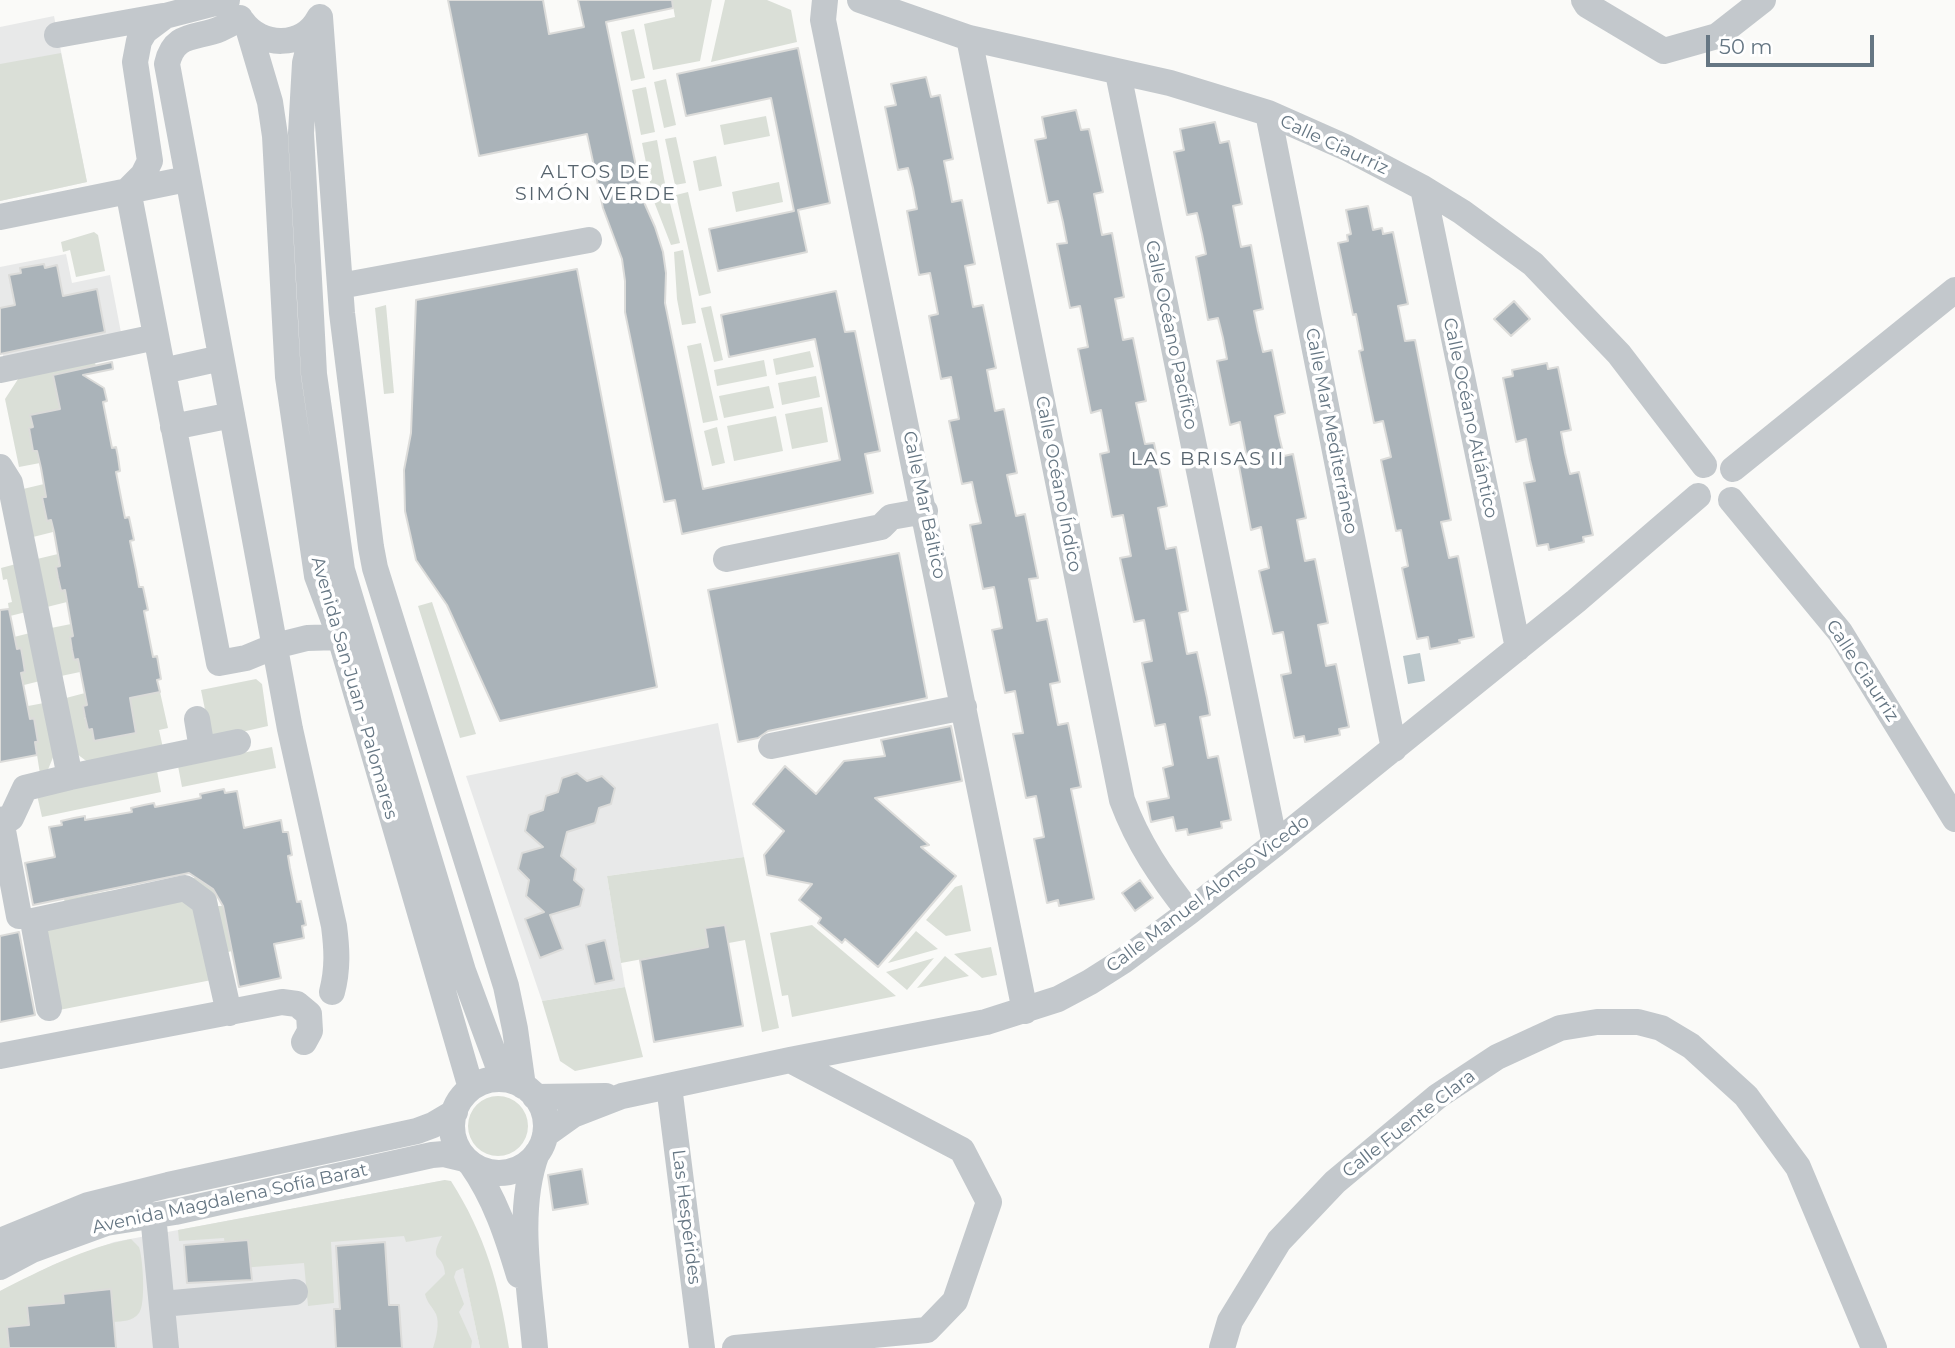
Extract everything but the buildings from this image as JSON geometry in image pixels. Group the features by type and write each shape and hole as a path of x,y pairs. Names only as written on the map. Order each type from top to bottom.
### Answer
{"street":[{"name":"Calle Mar Báltico","path":"825,0 823,20 1025,1011"},
{"name":"Calle Ciaurriz","path":"860,0 969,38 1170,83 1268,113 1347,148 1423,188 1500,238 1550,282 1619,354 1704,465"},
{"path":"1584,0 1587,5 1664,51 1717,36 1763,0"},
{"path":"237,12 218,30 185,38 176,44 167,64 275,646 281,732 334,926 338,958 332,992"},
{"path":"57,35 165,16 237,12 268,40 285,41 298,38 320,14"},
{"name":"Avenida San Juan - Palomares","path":"237,12 270,102 275,135 288,377 317,576 340,637 471,1088"},
{"path":"320,14 340,286 375,568 506,986 515,1029 520,1087 544,1114 541,1144 528,1182 526,1212 535,1345"},
{"name":"Avenida San Juan - Palomares","path":"320,14 305,63 301,133 314,374 342,570 463,971 520,1087"},
{"path":"128,190 143,175 150,161 135,51 145,31 165,16"},
{"name":"Calle Océano Índico","path":"969,38 1122,800 1145,853 1189,912"},
{"name":"Calle Océano Pacífico","path":"1118,73 1275,845"},
{"name":"Calle Mar Mediterráneo","path":"1268,113 1394,749"},
{"path":"0,217 187,178"},
{"name":"Calle Océano Atlántico","path":"1423,188 1518,648"},
{"path":"128,190 219,663 246,658 275,646 307,638 340,637"},
{"path":"340,286 589,240"},
{"path":"1733,469 1955,290"},
{"path":"0,388 9,368 156,337"},
{"path":"163,371 221,358"},
{"path":"173,427 232,415"},
{"path":"1712,461 1722,462 1733,469 1738,483 1737,492 1731,500 1717,506 1703,502 1698,496 1694,480 1697,471 1712,461"},
{"path":"0,467 10,483 70,777"},
{"name":"Calle Manuel Alonso Vicedo","path":"541,1144 573,1115 622,1096 790,1059 986,1022 1058,999 1090,982 1123,961 1275,845 1518,648 1698,496"},
{"name":"Calle Ciaurriz","path":"1731,500 1840,632 1955,819"},
{"path":"726,559 881,527 891,517 925,510"},
{"path":"771,746 964,707"},
{"path":"197,719 202,749"},
{"path":"49,1007 17,919 1,820 11,818 25,788 238,742"},
{"path":"17,919 185,888 204,902 229,1013"},
{"path":"0,1056 282,1002 297,1004 306,1010 310,1018 310,1031 304,1042"},
{"name":"Calle Fuente Clara","path":"1222,1348 1230,1321 1279,1241 1335,1182 1438,1096 1497,1057 1560,1028 1597,1022 1638,1022 1661,1028 1691,1046 1746,1096 1798,1167 1874,1348"},
{"path":"735,1348 927,1330 955,1301 989,1202 962,1150 790,1059"},
{"path":"520,1087 487,1082 471,1088 458,1102 452,1121 452,1136 457,1148 487,1188 501,1218 522,1288 535,1345"},
{"name":"Las Hespérides","path":"670,1086 702,1348"},
{"name":"Calle Manuel Alonso Vicedo","path":"520,1087 622,1096"},
{"name":"Avenida Magdalena Sofía Barat","path":"0,1241 88,1205 416,1131 455,1112"},
{"path":"468,1162 491,1172 505,1172 519,1168 541,1144"},
{"name":"Avenida Magdalena Sofía Barat","path":"0,1267 32,1250 106,1223 432,1155 444,1154 468,1162"},
{"path":"153,1215 166,1348"},
{"path":"162,1304 295,1292"}],"shaded area":[{"path":"672,0 712,0 700,61 653,70 644,24 675,17"},
{"path":"725,0 767,0 791,10 797,42 711,62"},
{"path":"54,16 87,182 0,201 0,27"},
{"path":"634,29 645,78 631,81 621,32"},
{"path":"61,53 87,182 0,201 0,64"},
{"path":"666,79 676,125 664,128 654,82"},
{"path":"646,87 655,132 641,135 632,90"},
{"path":"766,116 770,136 724,145 720,125"},
{"path":"676,137 686,183 675,185 665,139"},
{"path":"657,140 666,189 652,192 642,143"},
{"path":"716,156 722,186 699,191 693,161"},
{"path":"779,182 783,202 736,212 732,192"},
{"path":"688,192 711,293 699,296 676,195"},
{"path":"668,195 680,243 671,245 653,199"},
{"path":"94,232 98,235 105,271 76,277 70,250 63,252 61,242"},
{"path":"683,250 696,323 682,325 677,299 674,252"},
{"path":"66,254 72,283 110,275 123,343 6,368 0,343 0,267"},
{"path":"386,305 394,393 384,394 375,308"},
{"path":"711,306 723,360 714,362 701,308"},
{"path":"701,343 718,420 703,423 687,346"},
{"path":"810,351 814,367 776,375 773,359"},
{"path":"94,359 96,366 54,375 60,409 30,415 33,451 37,451 40,463 19,467 5,399 22,373"},
{"path":"764,360 767,376 717,386 714,370"},
{"path":"816,376 820,397 782,405 778,383"},
{"path":"769,386 774,408 724,418 719,396"},
{"path":"822,407 828,442 792,449 785,414"},
{"path":"776,416 783,451 734,461 727,426"},
{"path":"717,427 725,463 712,466 704,431"},
{"path":"44,484 46,497 42,498 47,521 51,520 53,532 33,537 23,489"},
{"path":"58,554 60,586 61,590 65,590 67,602 47,607 37,559"},
{"path":"16,564 26,612 10,616 8,603 12,602 7,579 3,580 1,568"},
{"path":"432,602 476,734 460,738 418,606"},
{"path":"71,624 74,660 78,659 80,672 61,676 51,628"},
{"path":"30,633 40,681 24,685 21,673 25,672 24,667 14,637"},
{"path":"1420,653 1425,681 1408,684 1403,656"},
{"path":"256,679 262,684 268,726 211,739 201,690"},
{"path":"160,692 168,728 159,730 163,748 89,763 77,754 66,698 85,693 87,705 84,718 92,729 95,741 136,733 130,698"},
{"path":"44,703 54,755 47,772 40,774 34,718 30,719 28,706"},
{"path":"718,723 744,857 607,876 625,987 542,1001 466,776"},
{"path":"272,747 276,768 182,787 178,766"},
{"path":"157,771 161,792 42,817 37,795"},
{"path":"744,857 779,1028 762,1032 745,940 621,963 607,876"},
{"path":"203,873 216,893 218,906 223,906 232,951 228,952 232,976 39,1014 41,908 65,903 64,899 110,891 111,895 204,876"},
{"path":"962,885 971,931 946,936 926,920 955,887"},
{"path":"812,925 896,996 792,1017 788,995 782,996 770,933"},
{"path":"916,931 938,949 888,963"},
{"path":"991,947 997,975 982,978 954,954"},
{"path":"945,956 969,976 917,988"},
{"path":"934,958 907,990 886,972"},
{"path":"625,987 643,1057 575,1071 560,1061 542,1001"},
{"path":"498,1096 515,1101 523,1109 528,1126 523,1143 515,1151 498,1156 481,1151 473,1143 468,1126 473,1109 481,1101"},
{"path":"445,1180 480,1348 0,1348 0,1291 84,1253 114,1242"},
{"path":"451,1181 482,1241 496,1282 509,1348 480,1348 463,1268 456,1271 454,1277 464,1304 459,1312 472,1341 471,1348 433,1348 437,1318 425,1294 445,1274 436,1255 442,1236 406,1242 404,1236 331,1242 334,1303 308,1306 304,1263 228,1269 224,1238 179,1241 178,1230"},
{"path":"131,1239 139,1247 143,1271 143,1301 136,1316 113,1322 111,1290 63,1294 64,1303 28,1306 29,1325 7,1327 9,1348 0,1348 0,1291 81,1253"}],"district":[{"name":"ALTOS DE SIMÓN VERDE","path":"596,183"},
{"name":"LAS BRISAS II","path":"1208,459"}]}
